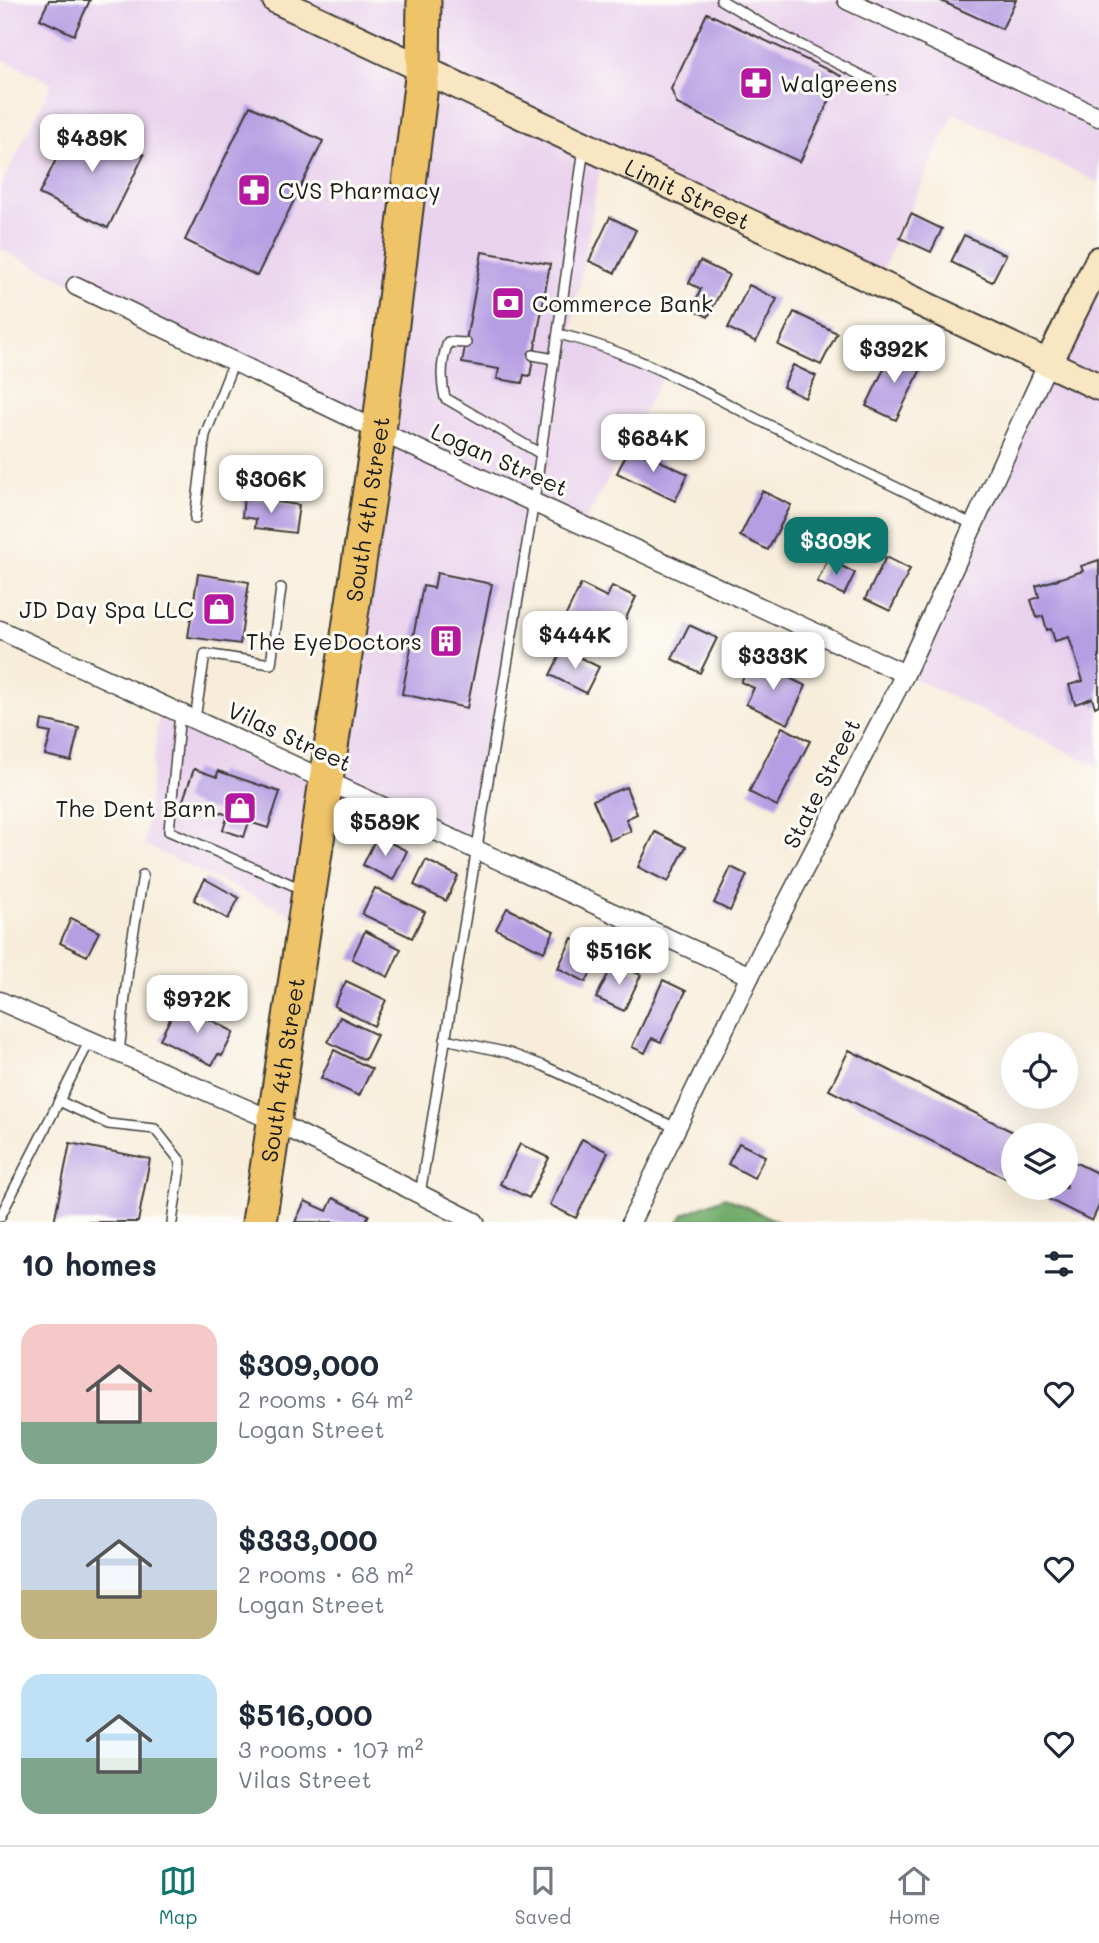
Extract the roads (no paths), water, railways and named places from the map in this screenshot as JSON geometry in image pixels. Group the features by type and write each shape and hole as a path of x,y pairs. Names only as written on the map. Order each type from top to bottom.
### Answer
{"highway":[{"name":"South 4th Street","path":"259,1222 379,431 423,69 424,0"}],"street":[{"name":"Limit Street","path":"276,0 1099,387"},
{"path":"847,0 1099,117"},
{"path":"1048,363 1099,260"},
{"name":"Logan Street","path":"76,286 379,431 905,674"},
{"name":"State Street","path":"631,1222 750,976 905,674 1048,363"},
{"name":"Vilas Street","path":"0,630 750,976"},
{"path":"0,1000 274,1121 475,1222"}],"lane":[{"path":"721,0 779,34 886,88"},
{"path":"420,1194 534,501 585,143"},
{"path":"558,334 585,340 675,377 974,525"},
{"path":"466,342 448,342 441,381 445,398 541,454"},
{"path":"533,355 554,359"},
{"path":"195,519 205,435 234,361"},
{"path":"281,588 271,664 205,654 188,716 169,831 309,892"},
{"path":"119,1053 143,875"},
{"path":"445,1039 521,1057 676,1128"},
{"path":"0,1217 90,1040"},
{"path":"59,1101 108,1124 155,1129 181,1163 172,1222"}],"place":[{"name":"Walgreens","path":"756,83"},
{"name":"CVS Pharmacy","path":"254,190"},
{"name":"Commerce Bank","path":"508,303"},
{"name":"JD Day Spa LLC","path":"219,609"},
{"name":"The EyeDoctors","path":"446,641"},
{"name":"The Dent Barn","path":"240,808"}]}
